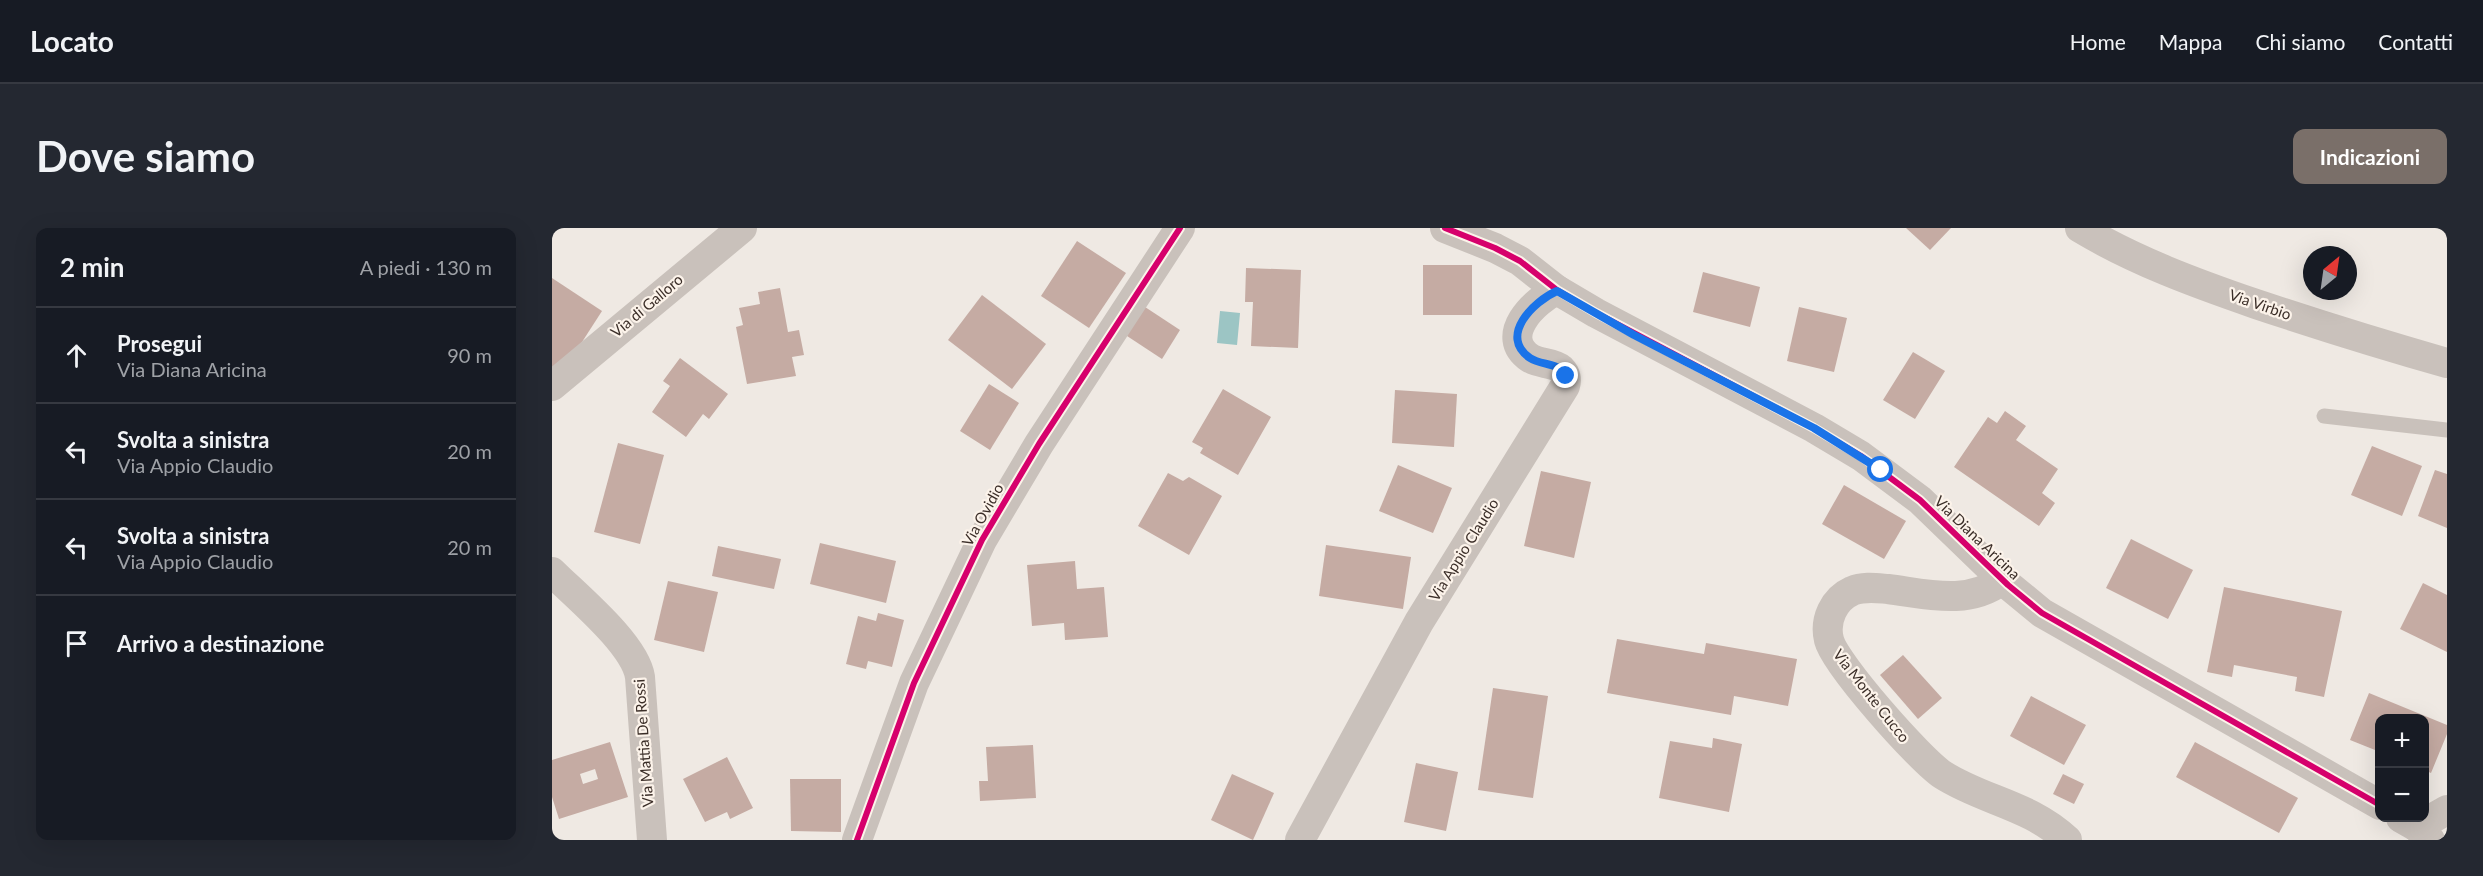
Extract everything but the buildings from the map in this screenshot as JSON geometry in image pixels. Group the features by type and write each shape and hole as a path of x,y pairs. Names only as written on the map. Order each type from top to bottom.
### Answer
{"street":[{"name":"Via di Galloro","path":"552,386 742,228"},
{"name":"Via Ovidio","path":"857,840 914,682 982,540 1039,444 1180,228"},
{"path":"1445,228 1470,236 1520,261 1557,291"},
{"name":"Via Virbio","path":"2080,228 2164,270 2217,290 2336,331 2447,363"},
{"name":"Via Diana Aricina","path":"1557,291 1634,335 1814,428 1861,456 1920,500 2002,580 2051,619 2375,803"},
{"name":"Via Appio Claudio","path":"1300,840 1419,622 1565,386 1566,376 1561,369 1531,358 1520,347 1518,340 1520,325 1528,309 1542,298 1557,291"},
{"name":"Via Mattia De Rossi","path":"552,572 624,645 636,662 640,677 652,840"},
{"name":"Via Monte Cucco","path":"2002,580 1989,590 1953,597 1876,588 1855,590 1844,596 1831,612 1828,639 1838,658 1906,742 1929,764 1960,784 2029,812 2067,840"},
{"path":"2416,828 2447,810"}],"lane":[{"path":"2324,416 2447,430"}],"water":[{"path":"1220,311 1240,313 1237,345 1217,343"}],"cycle path":[{"path":"857,840 914,683 982,540 1039,444 1180,228"},
{"path":"1445,228 1495,248 1520,261 1557,290 1596,313 1814,428 1861,456 1920,500 2008,585 2042,613 2375,802"}],"route":[{"path":"1566,376 1556,366 1538,362 1525,354 1518,340 1520,325 1528,309 1542,298 1557,291 1634,335 1814,428 1881,470"}]}
